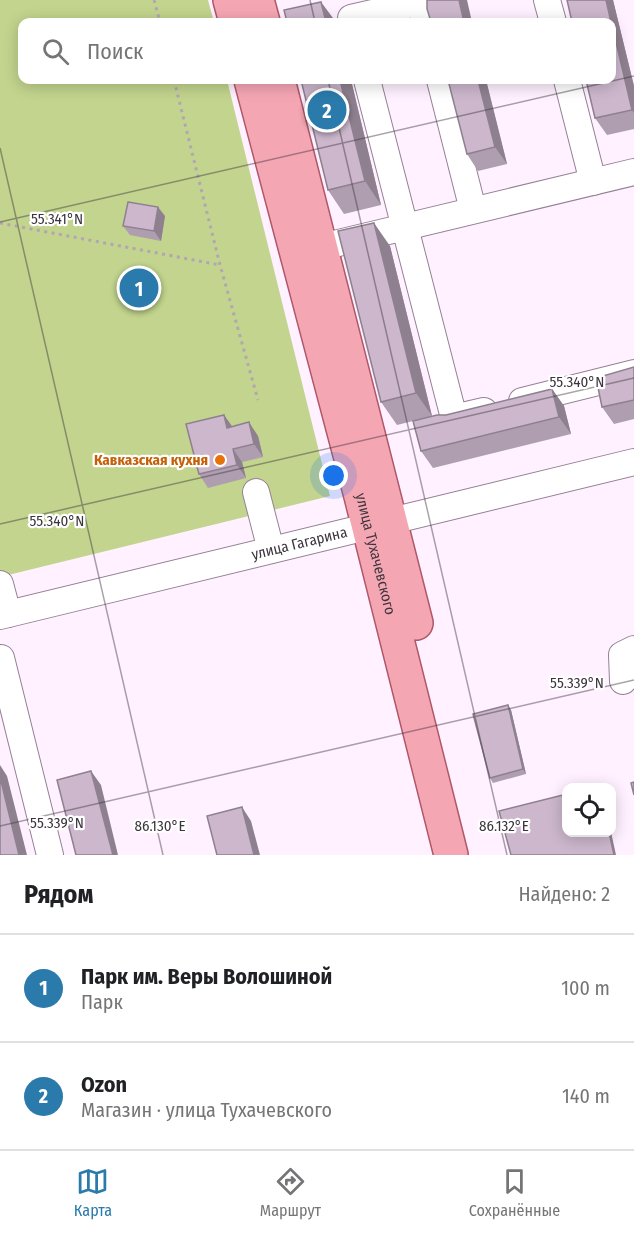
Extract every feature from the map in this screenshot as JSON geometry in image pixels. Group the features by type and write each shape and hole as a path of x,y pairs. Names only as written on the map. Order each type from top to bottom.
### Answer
{"main road":[{"path":"230,0 235,18"},
{"path":"257,0 262,18"},
{"name":"улица Тухачевского","path":"252,84 309,250"},
{"name":"улица Тухачевского","path":"279,84 309,250 380,524 474,855"},
{"name":"улица Тухачевского","path":"380,524 451,855"}],"street":[{"path":"547,0 552,18"},
{"path":"351,18 420,2 424,18"},
{"path":"368,84 454,418 634,373"},
{"path":"441,84 473,210"},
{"path":"568,84 593,182"},
{"path":"309,250 634,172"},
{"name":"улица Гагарина","path":"4,615 634,462"},
{"path":"256,492 272,550"},
{"path":"0,584 4,615"},
{"path":"623,681 622,655 634,649"},
{"path":"1,657 50,855"}],"path":[{"path":"154,0 159,18"},
{"path":"175,84 220,265 258,400"},
{"path":"0,223 220,265"}],"green space":[{"path":"0,0 208,0 213,18 18,18 18,84 228,84 330,496 0,577"}],"building":[{"path":"427,0 459,0 463,18 430,18"},
{"path":"567,0 606,0 610,18 571,18"},
{"path":"321,2 325,18 286,18 284,10"},
{"path":"616,42 632,110 595,118 587,84 616,84"},
{"path":"302,84 341,84 365,181 328,190"},
{"path":"449,84 479,84 495,147 467,154"},
{"path":"128,202 158,207 154,231 123,226"},
{"path":"374,223 416,393 381,402 338,231"},
{"path":"634,367 634,400 602,407 596,378"},
{"path":"552,389 559,417 421,451 413,421"},
{"path":"224,415 227,428 249,422 254,444 233,449 237,465 199,474 186,424"},
{"path":"508,705 523,769 490,778 473,714"},
{"path":"91,771 113,855 76,855 57,780"},
{"path":"0,777 19,855 0,855"},
{"path":"562,795 562,837 610,837 614,855 511,855 499,811"},
{"path":"242,807 254,855 217,855 207,816"}],"place":[{"name":"Ozon","path":"327,110"},
{"name":"Парк им. Веры Волошиной","path":"139,288"},
{"name":"Кавказская кухня","path":"220,460"}]}
